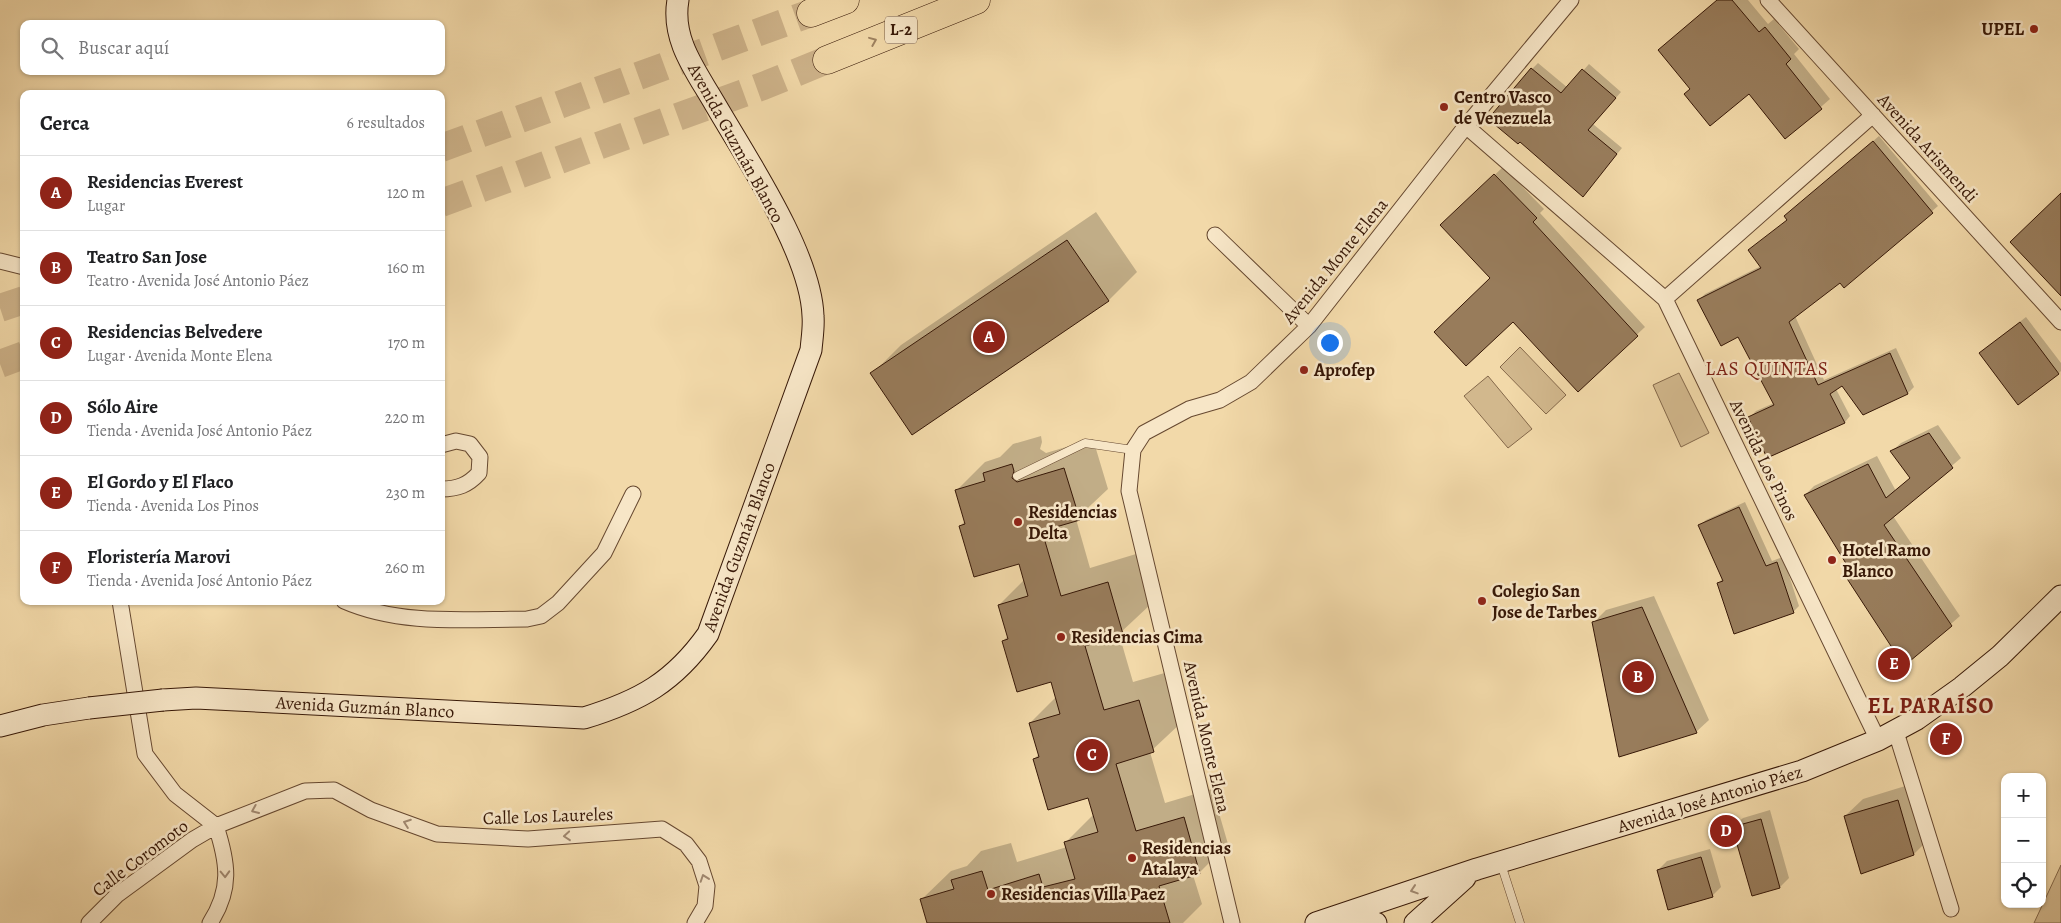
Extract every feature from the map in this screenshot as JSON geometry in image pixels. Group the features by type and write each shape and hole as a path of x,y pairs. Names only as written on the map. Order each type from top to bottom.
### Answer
{"highway":[{"path":"811,13 844,0"},
{"name":"L-2","path":"827,60 976,0"}],"street":[{"name":"Avenida Guzmán Blanco","path":"0,726 43,715 88,708 196,698 584,718 617,708 642,697 667,680 692,657 708,634 811,350 813,315 806,280 796,250 762,185 680,43 676,10 678,0"},
{"name":"Avenida Monte Elena","path":"1232,923 1129,491 1133,450 1144,432 1189,409 1220,400 1251,382 1309,326 1466,126 1571,0"},
{"name":"Avenida Arismendi","path":"1768,0 2061,322"},
{"path":"1665,299 1873,115"},
{"name":"Avenida Los Pinos","path":"1466,126 1665,299 1887,736 1951,909"},
{"path":"1215,235 1309,326"},
{"path":"0,261 20,266"},
{"path":"445,444 456,441 470,444 480,457 479,473 469,484 451,489 445,488"},
{"path":"357,605 385,614 416,619 527,619 541,616 558,603 604,553 633,494"},
{"name":"Avenida José Antonio Páez","path":"1326,919 1500,862 1802,771 1887,736 1962,687 2013,645 2060,599"},
{"path":"121,605 145,754 175,794 216,826 223,849 226,878 221,905 210,923"},
{"name":"Calle Los Laureles","path":"216,826 278,800 305,791 334,790 371,810 437,834 528,839 662,829 686,844 702,870 707,886 705,906 695,923"},
{"name":"Calle Coromoto","path":"89,923 117,895 192,840 216,826"},
{"path":"1415,923 1477,870"},
{"path":"1326,919 1355,917 1376,923"}],"lane":[{"path":"1017,476 1085,443 1133,450"},
{"path":"1500,862 1520,923"}],"shaded area":[{"path":"1520,347 1566,395 1546,414 1500,367"},
{"path":"1679,373 1709,433 1681,447 1653,385"},
{"path":"1488,376 1532,429 1508,448 1464,396"},
{"path":"2061,865 2061,923 2034,923 2041,908 2046,908 2046,897"}],"building":[{"path":"1717,0 1732,0 1759,32 1765,27 1791,59 1786,64 1822,109 1785,139 1749,94 1710,126 1684,94 1690,89 1658,50"},
{"path":"1531,68 1561,93 1582,69 1616,98 1588,130 1617,154 1583,197 1520,142 1518,144 1488,119"},
{"path":"1873,141 1933,213 1844,288 1840,283 1789,322 1818,385 1890,353 1908,394 1863,415 1842,386 1830,394 1845,423 1767,458 1748,417 1774,405 1738,337 1721,346 1697,300 1761,268 1748,250 1787,220 1784,216"},
{"path":"1494,174 1537,218 1533,222 1638,336 1578,392 1513,322 1466,366 1434,332 1490,278 1440,225"},
{"path":"2061,193 2061,296 2010,242"},
{"path":"1067,240 1109,301 912,435 870,373"},
{"path":"2020,322 2059,374 2018,405 1979,353"},
{"path":"1929,433 1953,468 1884,525 1952,626 1904,666 1844,574 1850,570 1804,495 1868,464 1886,498 1910,478 1890,451"},
{"path":"1012,464 1014,471 1012,478 1017,482 1064,468 1080,520 1042,531 1061,596 1108,582 1123,634 1085,646 1104,710 1139,700 1154,752 1116,764 1136,831 1184,817 1200,874 1159,886 1170,923 927,923 920,899 954,889 951,880 982,871 988,890 1039,874 1043,887 1075,879 1064,842 1098,832 1088,798 1048,810 1033,759 1039,757 1029,723 1060,714 1051,682 1017,692 1002,641 1008,639 998,605 1028,596 1019,564 974,577 959,526 965,524 955,490 985,481 983,473"},
{"path":"1739,507 1766,566 1777,562 1794,613 1734,634 1717,583 1723,581 1698,525"},
{"path":"1642,607 1697,733 1619,757 1592,622"},
{"path":"1898,800 1914,855 1861,874 1844,816"},
{"path":"1761,819 1780,888 1752,896 1732,827"},
{"path":"1701,857 1713,897 1668,910 1657,870"}],"tunnel":[{"path":"445,147 811,13"},
{"path":"445,202 763,86 827,60"},
{"path":"0,308 20,301"},
{"path":"0,364 20,356"}],"place":[{"name":"UPEL","path":"2034,29"},
{"name":"Centro Vasco de Venezuela","path":"1444,107"},
{"name":"Residencias Everest","path":"989,337"},
{"name":"Aprofep","path":"1304,370"},
{"name":"Residencias Delta","path":"1018,522"},
{"name":"Hotel Ramo Blanco","path":"1832,560"},
{"name":"Colegio San Jose de Tarbes","path":"1482,601"},
{"name":"Residencias Cima","path":"1061,637"},
{"name":"El Gordo y El Flaco","path":"1894,664"},
{"name":"Teatro San Jose","path":"1638,677"},
{"name":"Floristería Marovi","path":"1946,739"},
{"name":"Residencias Belvedere","path":"1092,755"},
{"name":"Sólo Aire","path":"1726,831"},
{"name":"Residencias Atalaya","path":"1132,858"},
{"name":"Residencias Villa Paez","path":"991,894"}],"district":[{"name":"LAS QUINTAS","path":"1767,369"},
{"name":"EL PARAÍSO","path":"1931,706"}]}
